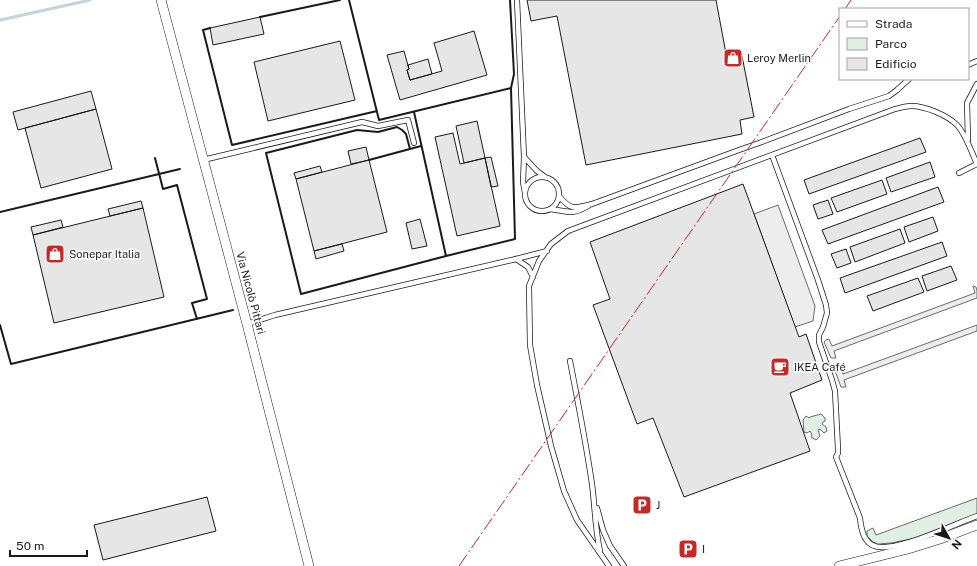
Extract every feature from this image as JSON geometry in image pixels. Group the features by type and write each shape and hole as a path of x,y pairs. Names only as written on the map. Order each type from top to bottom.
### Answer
{"street":[{"name":"Via Nicolò Pittari","path":"161,0 247,324 309,566"},
{"path":"839,566 908,549 977,525"}],"lane":[{"path":"517,0 524,157 523,176 525,193 528,204 532,208 544,211 550,209 556,204 559,196 559,190 552,180 537,171 524,157"},
{"path":"559,196 566,205 571,207 577,208 592,204 849,109 889,96 908,80"},
{"path":"968,142 967,103 977,84"},
{"path":"608,566 577,520 564,491 551,446 530,346 529,286 539,262 551,244 568,231 584,224 896,109 911,106 928,108 957,125 968,142 977,164 959,173"},
{"path":"203,160 362,122 378,126 408,120 414,143"},
{"path":"772,155 826,305 827,313 819,335 819,342 836,395 838,449 838,454 836,457 860,518 865,538 876,547 901,544 977,516"},
{"path":"525,193 530,182 535,178 547,178"},
{"path":"550,209 575,213 592,204"},
{"path":"247,324 274,315 547,250"},
{"path":"516,258 528,268 533,277"},
{"path":"570,361 586,446 601,555"},
{"path":"593,494 603,530 610,546 624,566"}],"green space":[{"path":"821,414 825,418 825,421 822,424 826,427 827,431 824,433 820,429 818,430 820,436 816,440 811,437 812,435 810,431 807,433 804,432 803,420 806,416 809,418"},
{"path":"977,498 977,515 916,538 878,544 873,542 867,536 867,531 873,528 876,535"}],"shaded area":[{"path":"778,205 815,306 813,321 795,327 754,214"},
{"path":"973,286 976,287 977,298 834,351 836,358 831,358 824,342 826,340 829,339 832,346 975,293"},
{"path":"977,325 977,331 844,380 846,387 841,387 835,371 840,367 843,374"}],"building":[{"path":"527,0 716,0 727,59 742,56 754,117 740,120 742,134 586,165 557,16 531,21"},
{"path":"260,17 264,34 213,45 210,28"},
{"path":"474,31 487,75 400,100 387,55 404,51 409,69 407,70 410,80 442,71 434,43"},
{"path":"340,41 355,100 268,121 254,62"},
{"path":"428,59 432,74 410,80 407,70 409,69 408,65"},
{"path":"91,91 96,109 18,130 13,112"},
{"path":"96,109 112,169 41,188 25,128"},
{"path":"477,121 485,158 464,163 456,126"},
{"path":"453,133 460,164 485,158 500,226 457,236 435,137"},
{"path":"920,138 926,152 809,194 804,180"},
{"path":"366,147 369,160 351,164 348,151"},
{"path":"491,157 498,186 491,187 485,158"},
{"path":"369,160 387,232 314,251 296,179"},
{"path":"930,162 935,177 891,192 886,178"},
{"path":"320,166 322,172 296,179 294,173"},
{"path":"882,180 887,194 837,212 831,198"},
{"path":"743,184 799,337 806,334 822,380 790,393 810,451 684,497 653,418 637,424 593,305 610,299 590,242"},
{"path":"938,187 944,202 828,244 822,230"},
{"path":"828,200 833,214 818,219 813,205"},
{"path":"141,201 143,208 110,216 108,209"},
{"path":"143,208 164,297 54,323 33,235"},
{"path":"933,217 938,231 909,242 904,227"},
{"path":"420,219 427,246 412,249 406,223"},
{"path":"61,220 63,227 33,235 31,227"},
{"path":"900,229 905,243 855,262 850,247"},
{"path":"942,242 947,256 845,293 840,278"},
{"path":"342,244 344,251 316,259 314,251"},
{"path":"846,249 851,263 837,268 831,254"},
{"path":"951,266 957,280 927,291 922,276"},
{"path":"918,278 924,292 873,311 867,296"},
{"path":"207,497 216,531 103,560 94,525"}],"waterway":[{"path":"0,20 90,0"}],"wall":[{"path":"260,17 340,0"},
{"path":"349,0 379,120 511,88 514,74 510,0"},
{"path":"210,28 203,30 232,145 377,111"},
{"path":"414,112 446,256 515,239 511,88"},
{"path":"410,149 406,134 397,127 378,132 357,130 266,153 301,294 446,256"},
{"path":"369,160 421,146"},
{"path":"155,158 163,189 177,185 207,299 192,303 197,319"},
{"path":"0,212 180,169"},
{"path":"0,325 11,364 233,310"}],"power":[{"path":"846,8 851,0"},
{"path":"459,566 839,17"}],"place":[{"name":"Leroy Merlin","path":"733,58"},
{"name":"Sonepar Italia","path":"55,254"},
{"name":"IKEA Café","path":"780,367"},
{"name":"J","path":"642,505"},
{"name":"I","path":"688,549"}]}
